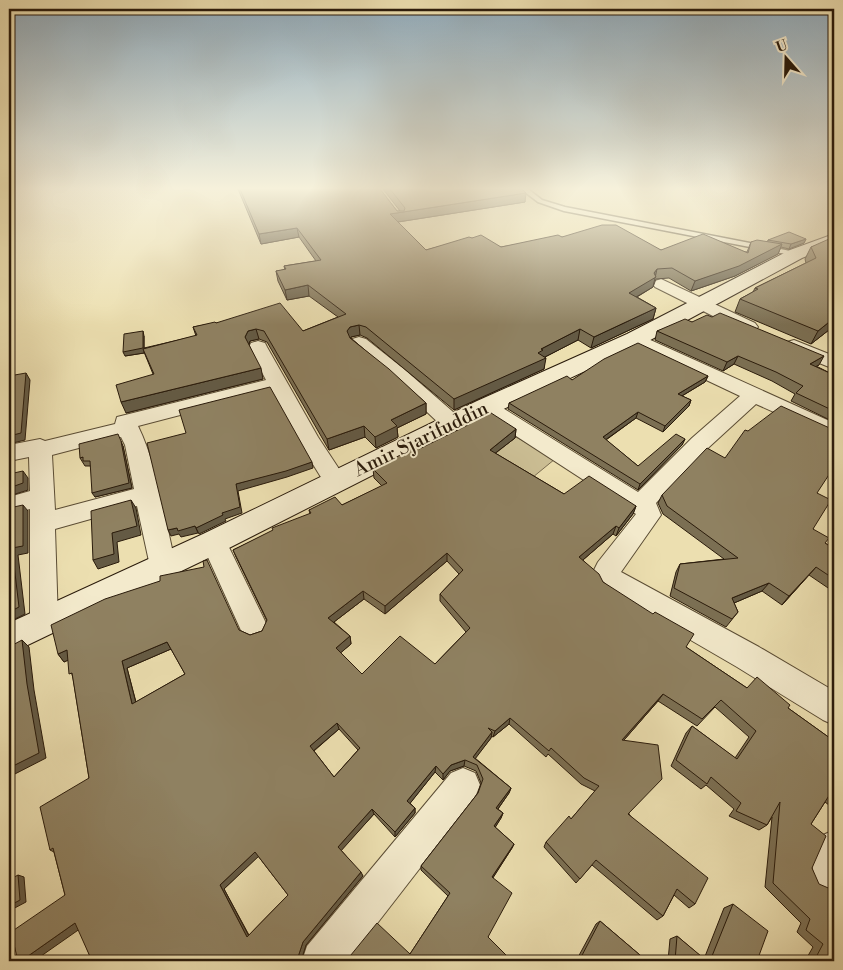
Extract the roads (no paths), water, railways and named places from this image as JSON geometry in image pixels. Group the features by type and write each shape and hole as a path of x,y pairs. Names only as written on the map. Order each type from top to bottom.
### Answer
{"main road":[{"name":"Amir Sjarifuddin","path":"9,639 214,542 452,423 635,339 796,254 834,239"}],"street":[{"path":"661,284 762,332"},
{"path":"635,339 834,432"},
{"path":"780,340 834,363"},
{"path":"359,343 398,374 452,423"},
{"path":"258,347 335,481"},
{"path":"163,566 136,445 126,428 125,422 279,383"},
{"path":"640,505 700,443 753,395"},
{"path":"486,407 648,510 649,515 607,570 611,580 748,657 834,709"},
{"path":"40,450 126,428"},
{"path":"9,453 40,447 44,622"},
{"path":"9,506 42,510 148,494"},
{"path":"214,542 254,628"},
{"path":"322,961 463,785"}],"lane":[{"path":"694,234 796,254"}]}
